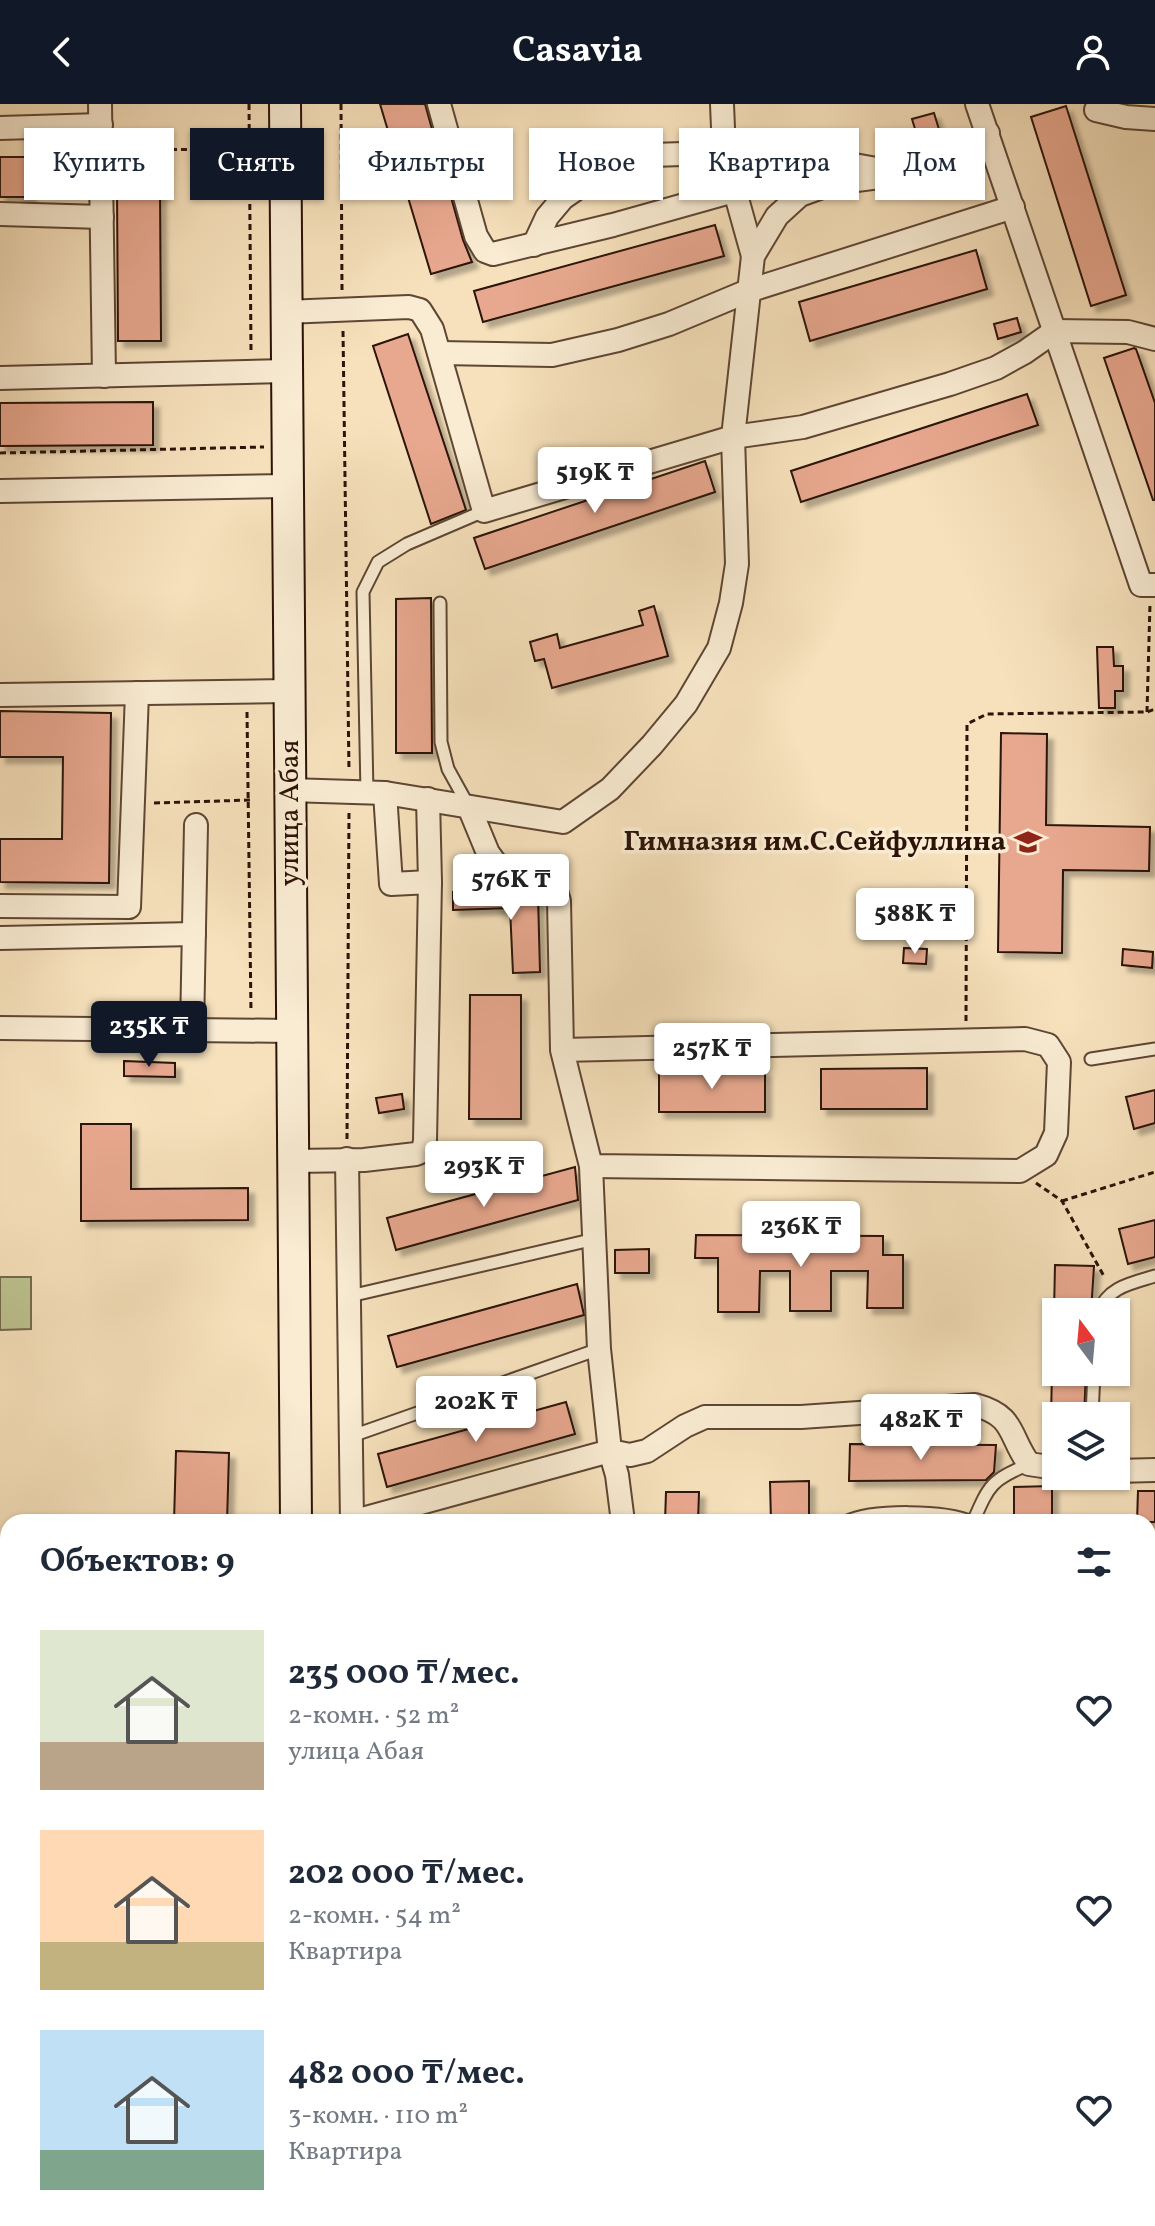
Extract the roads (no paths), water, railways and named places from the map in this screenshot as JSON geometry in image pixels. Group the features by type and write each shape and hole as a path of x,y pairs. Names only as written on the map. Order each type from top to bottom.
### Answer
{"street":[{"name":"улица Абая","path":"285,104 296,1514"},
{"path":"439,104 480,244 485,251 493,254 701,200"},
{"path":"722,104 723,128"},
{"path":"977,104 1141,585 1153,585"},
{"path":"1092,106 1126,117 1155,119"},
{"path":"0,128 101,114 104,376"},
{"path":"534,245 547,217 563,198 589,180 621,164 651,155 679,154"},
{"path":"289,790 367,792 428,799 563,822 610,789 686,704 719,648 737,564 733,437 753,256 777,216 800,195 833,183 875,178"},
{"path":"737,200 753,256"},
{"path":"440,353 552,355 618,340 669,324 748,291 1013,207"},
{"path":"0,214 102,217"},
{"path":"285,312 395,307 420,310 427,317 440,353 484,511 733,437 803,427 950,384 996,368 1055,331 1128,332 1155,339"},
{"path":"0,378 286,371"},
{"path":"0,491 287,486"},
{"path":"0,695 288,691"},
{"path":"0,906 129,907 137,693"},
{"path":"367,792 391,884 430,882"},
{"path":"293,1161 416,1154 423,1151 430,882 428,799"},
{"path":"469,807 488,853 496,864 555,888 559,901 562,1050 591,1166 599,1349 610,1451 622,1514"},
{"path":"192,1030 196,825"},
{"path":"0,938 194,934"},
{"path":"0,1028 291,1031"},
{"path":"562,1050 1025,1039 1048,1045 1059,1062 1056,1133 1046,1155 1020,1171 591,1166"},
{"path":"347,1159 352,1514"},
{"path":"381,1514 610,1451 630,1455 647,1451 705,1417 801,1417 975,1405 990,1409 1006,1419 1029,1464 1042,1466"},
{"path":"1130,1471 1155,1470"}],"lane":[{"path":"367,792 363,592 378,562 407,544 484,511"},
{"path":"440,603 441,742 448,769 469,807"},
{"path":"1091,1059 1155,1049"},
{"path":"350,1296 595,1239"},
{"path":"1107,1298 1112,1291 1155,1276"},
{"path":"352,1436 599,1349"},
{"path":"976,1514 998,1477 1029,1464"}],"place":[{"name":"Гимназия им.С.Сейфуллина","path":"1028,842"}]}
